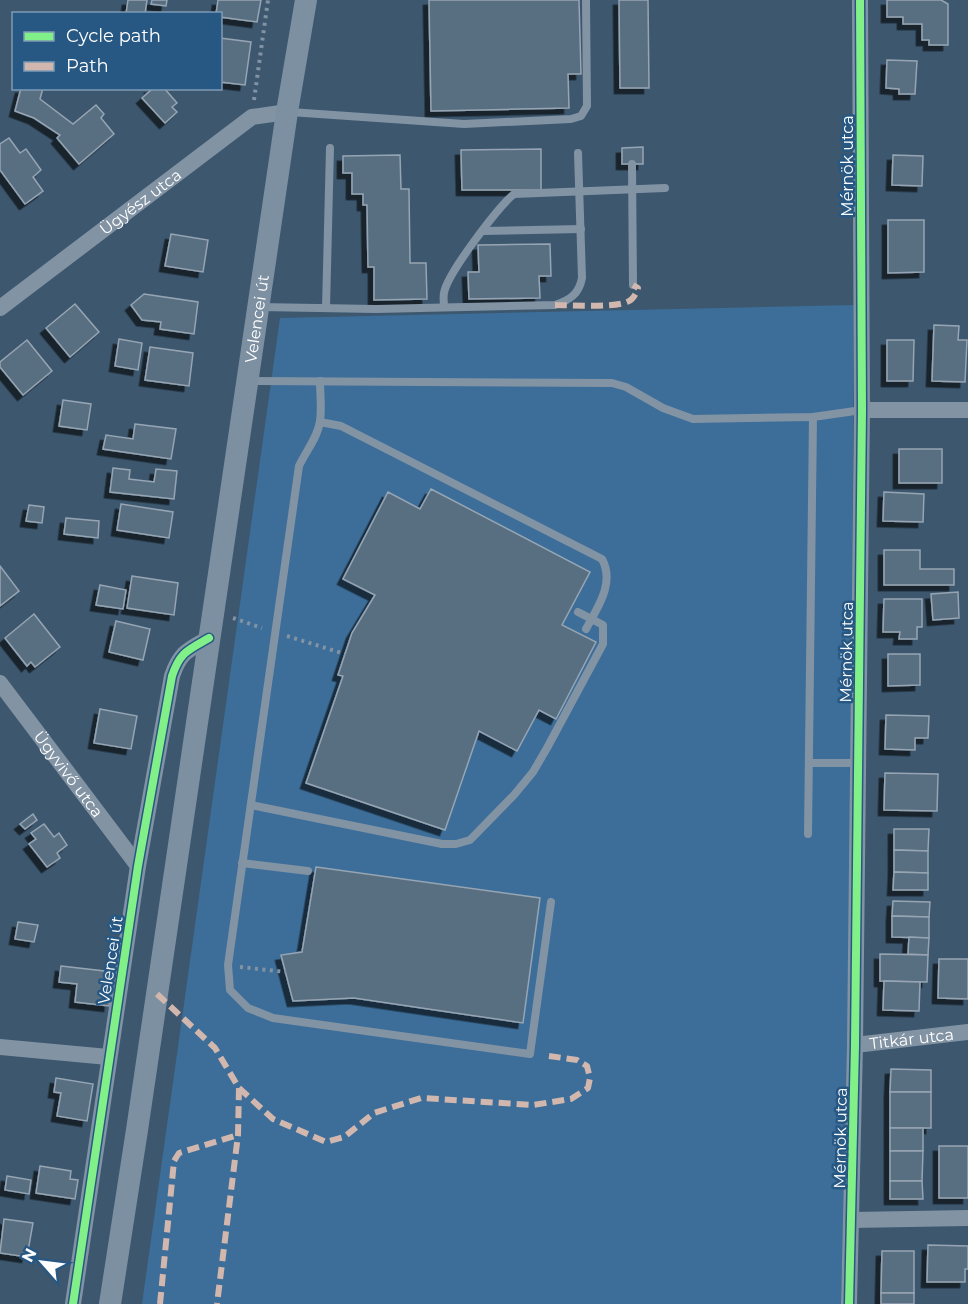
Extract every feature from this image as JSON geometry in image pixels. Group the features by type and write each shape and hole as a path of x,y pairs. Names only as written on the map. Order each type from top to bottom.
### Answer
{"main road":[{"name":"Velencei út","path":"110,1304 287,112 306,0"}],"street":[{"name":"Mérnök utca","path":"849,1304 855,1046 862,410 860,0"},
{"name":"Ügyész utca","path":"0,308 252,117 287,112"},
{"path":"862,410 968,410"},
{"name":"Velencei út","path":"73,1304 138,866 172,676 177,661 184,653 209,638"},
{"name":"Ügyvivő utca","path":"0,683 138,866"},
{"name":"Titkár utca","path":"855,1046 968,1032"},
{"path":"0,1047 108,1057"},
{"path":"852,1220 968,1218"}],"lane":[{"path":"287,112 464,124 571,119 581,116 587,106 586,0"},
{"path":"327,308 330,148"},
{"path":"259,307 555,305 566,301 580,287 582,278 578,153"},
{"path":"632,164 633,285"},
{"path":"444,307 444,293 460,263 503,203 514,194 665,188"},
{"path":"483,231 580,229"},
{"path":"248,381 612,383 626,387 663,408 693,419 813,417 862,410"},
{"path":"320,381 320,422 300,466 228,965 230,990 248,1008 273,1018 530,1054 551,902"},
{"path":"808,834 813,417"},
{"path":"320,422 341,426 602,559 607,568 607,581 603,597 586,629"},
{"path":"250,805 442,844 456,844 470,840 533,772 603,644 603,626 578,612"},
{"path":"809,763 858,763"},
{"path":"242,863 308,871"}],"path":[{"path":"252,117 268,0"},
{"path":"228,965 286,972"}],"shaded area":[{"path":"854,305 850,957 841,1304 142,1304 280,318"}],"building":[{"path":"128,0 147,0 145,12 126,12"},
{"path":"152,0 167,0 166,6 151,4"},
{"path":"218,0 261,0 257,22 222,17 222,12 216,12"},
{"path":"429,0 579,0 581,74 568,74 569,108 431,111"},
{"path":"619,0 648,0 649,88 620,88"},
{"path":"887,0 941,0 948,4 948,45 929,45 929,40 922,40 922,24 903,24 903,17 887,17"},
{"path":"222,38 251,42 245,85 222,82"},
{"path":"887,60 917,61 915,94 899,94 899,89 886,88"},
{"path":"20,90 42,90 40,99 73,124 96,105 104,114 101,118 114,134 79,164 57,138 60,135 34,118 15,111"},
{"path":"151,90 166,90 177,103 172,107 177,112 165,123 142,98"},
{"path":"9,138 20,153 26,149 41,170 33,177 43,191 25,204 0,170 0,144"},
{"path":"643,147 643,164 622,164 622,148"},
{"path":"541,149 541,190 462,190 461,150"},
{"path":"400,155 401,189 409,189 410,263 426,263 427,299 374,300 374,267 368,267 367,205 363,205 363,194 352,194 352,173 343,173 343,156"},
{"path":"893,155 923,156 922,186 892,185"},
{"path":"888,220 924,220 924,272 888,273"},
{"path":"171,234 208,240 203,272 165,266"},
{"path":"550,244 551,276 539,276 540,298 469,299 468,272 479,272 478,245"},
{"path":"144,294 198,302 194,334 160,329 161,322 142,320 131,305"},
{"path":"75,304 99,332 70,357 46,328"},
{"path":"934,325 959,326 958,340 967,340 965,382 932,381"},
{"path":"119,339 142,343 138,370 115,366"},
{"path":"27,340 52,371 23,395 0,367 0,362"},
{"path":"887,340 914,340 913,381 887,381"},
{"path":"150,347 193,353 189,386 145,380"},
{"path":"63,400 91,404 87,430 59,426"},
{"path":"135,424 176,429 171,459 103,449 106,435 133,439"},
{"path":"899,449 942,449 942,483 899,483"},
{"path":"113,468 130,470 129,479 154,482 156,469 177,471 174,499 110,492"},
{"path":"431,489 590,572 562,625 596,642 556,719 539,710 517,751 479,731 445,830 306,783 343,676 338,675 352,633 375,595 343,579 388,492 420,509"},
{"path":"884,492 924,494 923,522 883,521"},
{"path":"121,504 173,512 169,538 117,530"},
{"path":"29,505 44,507 42,523 26,521"},
{"path":"66,518 99,521 98,538 64,534"},
{"path":"884,550 920,550 920,569 954,569 954,585 884,585"},
{"path":"0,566 19,591 0,606"},
{"path":"132,576 178,583 174,615 127,608"},
{"path":"100,585 126,590 123,609 96,605"},
{"path":"958,592 959,618 933,620 931,594"},
{"path":"884,599 922,599 922,627 917,627 917,639 899,639 900,632 883,632"},
{"path":"34,614 60,647 35,667 31,662 27,666 5,638"},
{"path":"116,621 150,629 143,660 109,652"},
{"path":"888,654 920,654 920,685 888,686"},
{"path":"100,709 137,716 131,749 94,743"},
{"path":"886,715 929,716 928,738 915,738 915,750 885,749"},
{"path":"885,773 938,774 937,811 884,810"},
{"path":"33,814 37,820 25,829 20,824"},
{"path":"44,824 54,837 59,833 67,845 57,853 60,858 47,867 29,844 36,839 31,833"},
{"path":"894,829 929,829 928,851 894,850"},
{"path":"894,850 928,851 928,873 894,872"},
{"path":"316,867 540,898 523,1023 354,998 293,1001 281,955 302,952"},
{"path":"894,872 928,873 928,890 893,890"},
{"path":"893,901 930,902 929,917 892,916"},
{"path":"892,916 929,917 929,938 892,937"},
{"path":"18,922 38,925 34,942 15,939"},
{"path":"909,937 929,938 928,955 908,954"},
{"path":"880,954 928,955 927,982 880,981"},
{"path":"939,959 968,959 968,999 938,998"},
{"path":"61,966 113,972 109,1006 75,1002 77,984 59,982"},
{"path":"884,981 920,982 919,1011 883,1010"},
{"path":"891,1069 931,1070 931,1092 890,1092"},
{"path":"56,1078 93,1084 87,1121 57,1116 61,1093 54,1092"},
{"path":"890,1092 931,1092 931,1128 890,1128"},
{"path":"890,1128 923,1128 923,1151 890,1151"},
{"path":"939,1146 968,1146 968,1198 939,1198"},
{"path":"890,1151 923,1151 922,1181 890,1181"},
{"path":"40,1166 71,1171 70,1179 78,1180 75,1199 36,1193"},
{"path":"7,1176 31,1180 29,1194 5,1190"},
{"path":"890,1181 922,1181 923,1199 890,1199"},
{"path":"4,1219 33,1223 27,1257 0,1253"},
{"path":"928,1245 968,1246 968,1269 965,1269 965,1282 927,1282"},
{"path":"882,1251 914,1251 914,1293 881,1293"},
{"path":"881,1293 914,1293 914,1304 881,1304"}],"marked path":[{"path":"555,305 620,304 629,301 634,296 638,288 633,285"},
{"path":"157,994 215,1048 239,1088 238,1135 217,1304"},
{"path":"239,1088 273,1119 326,1142 344,1137 374,1113 421,1098 533,1105 571,1099 588,1088 590,1078 587,1066 577,1060 549,1056"},
{"path":"160,1304 174,1161 179,1153 238,1135"}],"cycle path":[{"path":"849,1304 855,1045 862,410 860,0"},
{"path":"73,1304 138,866 172,676 182,657 209,638"}]}
